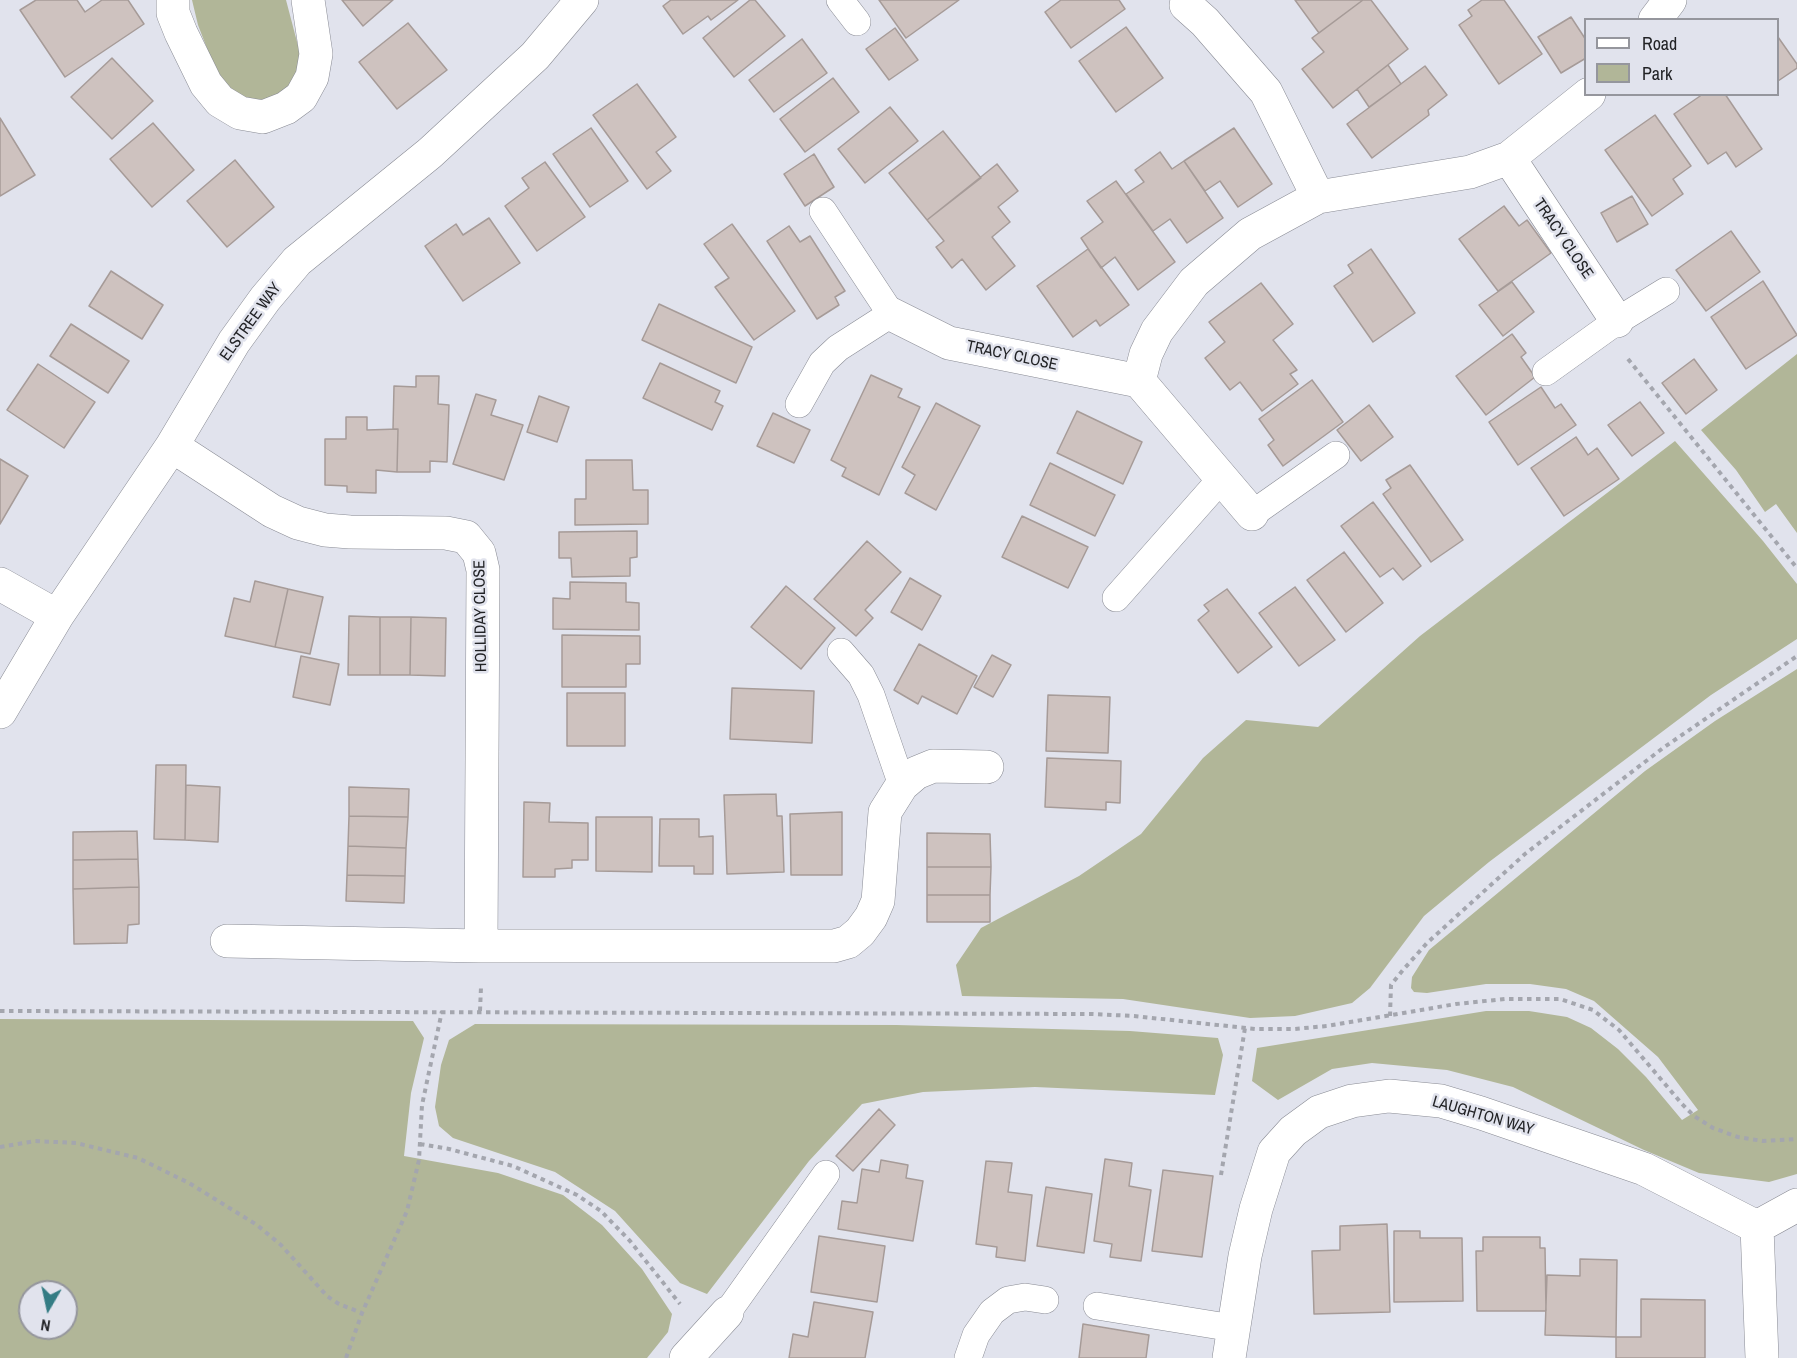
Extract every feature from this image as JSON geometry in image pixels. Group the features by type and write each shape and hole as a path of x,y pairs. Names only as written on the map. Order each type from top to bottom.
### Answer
{"street":[{"path":"173,0 173,13 206,84 220,101 240,113 263,117 286,108 301,96 312,76 316,54 308,0"},
{"name":"ELSTREE WAY","path":"0,712 57,616 172,446 234,342 265,299 297,261 430,153 535,56 582,0"},
{"path":"1656,18 1670,0"},
{"path":"1185,2 1266,92 1318,197"},
{"path":"1252,514 1139,381 1146,354 1157,331 1194,282 1250,234 1318,197 1470,172 1509,158 1586,96"},
{"name":"TRACY CLOSE","path":"1509,158 1617,321"},
{"name":"TRACY CLOSE","path":"891,314 949,343 1139,381"},
{"name":"HOLLIDAY CLOSE","path":"172,446 272,511 298,523 325,530 446,532 466,537 479,552 483,570 481,946"},
{"path":"0,584 57,616"},
{"path":"227,941 481,946 834,945 848,942 860,932 871,917 878,901 885,812 902,785 916,773 933,766 987,767"},
{"name":"LAUGHTON WAY","path":"1231,1343 1256,1209 1274,1152 1293,1131 1319,1112 1352,1101 1400,1097 1441,1101 1481,1113 1644,1169 1757,1227"},
{"path":"1762,1358 1757,1227 1797,1205"},
{"path":"696,1349 728,1313"}],"lane":[{"path":"840,0 857,22"},
{"path":"799,404 822,363 838,348 891,314 823,211"},
{"path":"1546,372 1617,321 1666,291"},
{"path":"1252,514 1336,455"},
{"path":"1116,598 1222,478"},
{"path":"841,652 861,675 871,695 902,785"},
{"path":"728,1313 826,1174"},
{"path":"968,1358 976,1335 992,1312 1008,1300 1025,1297 1045,1300"},
{"path":"1097,1306 1231,1343"}],"path":[{"path":"1617,321 1619,349 1797,568"},
{"path":"1390,1016 1391,985 1402,970 1427,942 1525,854 1663,748 1797,656"},
{"path":"0,1011 1091,1014 1134,1016 1255,1029 1327,1026 1505,999 1543,998 1580,1004 1593,1010 1619,1030 1694,1116 1713,1128 1738,1137 1763,1141 1797,1139"},
{"path":"346,1358 362,1313 407,1211 419,1160 422,1106 442,1011"},
{"path":"0,1147 35,1141 75,1143 138,1158 189,1183 257,1224 281,1245 327,1296 339,1304 362,1313"},
{"path":"420,1144 513,1166 557,1184 601,1211 630,1241 696,1349"}],"green space":[{"path":"192,0 286,0 301,57 298,77 284,91 266,99 250,101 220,82 198,25"},
{"path":"1797,354 1797,533 1776,504 1765,512 1736,470 1701,430"},
{"path":"1675,441 1763,541 1797,584 1797,639 1711,695 1489,862 1424,916 1370,988 1352,1003 1295,1016 1250,1018 1123,999 962,996 956,965 981,928 1079,876 1141,834 1203,758 1246,720 1318,727 1420,636"},
{"path":"1797,669 1797,1174 1769,1182 1699,1173 1644,1150 1513,1087 1447,1070 1372,1063 1332,1069 1278,1100 1252,1081 1257,1048 1486,1011 1529,1011 1567,1017 1591,1028 1618,1049 1646,1077 1682,1120 1698,1110 1658,1057 1594,1001 1566,989 1530,984 1486,984 1427,993 1414,992 1411,988 1412,977 1429,950 1645,771 1715,721"},
{"path":"0,1019 413,1021 424,1038 411,1093 404,1156 498,1173 563,1195 602,1225 642,1269 672,1314 668,1332 647,1358 0,1358"},
{"path":"475,1024 896,1025 1130,1031 1218,1038 1223,1055 1215,1095 1035,1087 923,1092 862,1104 809,1161 707,1294 680,1283 615,1211 555,1172 453,1138 439,1126 435,1107 441,1065 449,1040"}],"building":[{"path":"36,0 77,0 85,12 102,0 128,0 144,24 65,77 20,10"},
{"path":"342,0 393,0 363,26"},
{"path":"671,0 738,0 711,20 708,16 683,34 663,6"},
{"path":"750,0 755,0 785,36 734,77 703,38"},
{"path":"879,0 959,0 906,38"},
{"path":"1061,0 1119,0 1125,9 1071,48 1045,12"},
{"path":"1295,0 1363,0 1319,33"},
{"path":"1363,0 1371,0 1408,49 1333,108 1302,69 1324,52 1312,38"},
{"path":"1482,0 1504,0 1542,54 1499,84 1459,25 1472,16 1468,10"},
{"path":"1571,17 1584,37 1584,59 1561,73 1538,37"},
{"path":"408,23 447,70 397,109 359,62"},
{"path":"1126,27 1163,78 1116,112 1079,61"},
{"path":"895,28 918,60 889,80 866,49"},
{"path":"1779,38 1797,64 1797,68 1779,80"},
{"path":"802,39 827,73 774,112 749,80"},
{"path":"112,58 153,101 112,139 71,97"},
{"path":"1388,65 1401,84 1369,107 1357,89"},
{"path":"1425,66 1447,95 1428,110 1429,115 1372,158 1347,124"},
{"path":"833,78 859,112 805,152 780,119"},
{"path":"637,84 676,137 656,152 671,171 647,189 593,115"},
{"path":"1700,96 1726,96 1762,149 1736,167 1726,152 1708,164 1674,114"},
{"path":"890,107 918,141 865,183 838,149"},
{"path":"1655,115 1691,166 1673,179 1683,194 1652,216 1605,150"},
{"path":"0,118 35,175 0,196"},
{"path":"153,123 194,170 152,207 110,159"},
{"path":"591,128 628,181 590,207 553,154"},
{"path":"1234,128 1272,184 1238,207 1220,181 1205,191 1184,161"},
{"path":"943,131 981,178 927,220 889,173"},
{"path":"1160,152 1172,169 1184,161 1223,218 1187,243 1170,219 1153,231 1126,194 1144,182 1135,170"},
{"path":"814,154 834,187 805,206 784,174"},
{"path":"235,160 274,207 227,247 187,201"},
{"path":"545,162 585,217 537,251 505,206 529,188 522,178"},
{"path":"997,164 1018,191 998,207 1010,222 992,237 1015,266 986,290 962,259 952,268 936,247 944,241 927,220"},
{"path":"1116,181 1175,262 1138,290 1115,257 1101,268 1081,238 1103,222 1087,201"},
{"path":"1632,196 1648,224 1617,242 1601,213"},
{"path":"1504,206 1519,226 1527,220 1551,253 1498,291 1459,239"},
{"path":"489,218 520,263 463,301 425,246 456,224 463,235"},
{"path":"732,224 795,311 754,340 715,287 729,278 704,244"},
{"path":"789,226 800,242 810,236 845,291 835,297 839,305 817,319 767,241"},
{"path":"1731,231 1760,272 1706,311 1676,270"},
{"path":"1088,249 1129,305 1100,326 1096,320 1073,337 1037,286"},
{"path":"1371,249 1415,313 1373,342 1334,286 1353,273 1348,265"},
{"path":"111,271 163,305 142,339 89,306"},
{"path":"1763,281 1797,335 1746,369 1711,317"},
{"path":"1512,282 1534,312 1503,336 1479,305"},
{"path":"1261,283 1293,324 1273,340 1297,370 1290,374 1298,384 1262,411 1240,382 1230,390 1205,358 1225,342 1209,322"},
{"path":"659,304 752,347 736,383 642,340"},
{"path":"71,324 129,361 108,393 50,356"},
{"path":"1512,334 1526,353 1521,357 1535,377 1486,415 1456,376"},
{"path":"1694,359 1717,390 1686,414 1662,383"},
{"path":"660,363 720,391 715,402 723,406 712,430 643,398"},
{"path":"38,364 95,402 64,448 7,410"},
{"path":"871,375 902,389 898,397 920,407 879,495 842,476 846,468 831,460"},
{"path":"416,376 439,376 438,404 449,405 447,462 430,461 430,472 397,472 398,429 393,429 394,386 416,387"},
{"path":"1312,380 1343,422 1283,466 1268,445 1274,440 1259,419"},
{"path":"1541,387 1555,408 1561,404 1576,425 1518,465 1489,422"},
{"path":"476,394 496,400 491,415 523,425 504,480 453,464"},
{"path":"539,396 569,407 557,442 527,432"},
{"path":"1640,402 1664,433 1632,456 1608,425"},
{"path":"936,403 980,426 936,510 905,493 915,475 902,467"},
{"path":"1369,405 1393,437 1361,461 1337,430"},
{"path":"1077,411 1142,442 1123,484 1057,453"},
{"path":"773,413 810,430 794,463 757,446"},
{"path":"346,417 367,417 367,430 398,429 397,472 376,470 376,493 347,492 347,486 325,485 325,439 346,439"},
{"path":"1576,437 1588,455 1597,448 1619,479 1564,516 1531,468"},
{"path":"0,459 28,476 0,524"},
{"path":"586,460 632,460 633,490 648,490 648,524 575,525 575,499 586,499"},
{"path":"1050,463 1115,495 1095,536 1030,505"},
{"path":"1410,465 1463,540 1431,562 1383,494 1391,488 1386,480"},
{"path":"1373,502 1421,566 1403,580 1393,568 1380,577 1341,526"},
{"path":"1022,516 1088,547 1068,588 1002,557"},
{"path":"637,531 637,557 630,558 630,576 572,577 571,558 559,558 559,532"},
{"path":"867,541 901,572 865,610 873,618 856,636 814,599"},
{"path":"1344,552 1383,603 1346,632 1307,580"},
{"path":"910,578 941,596 922,630 891,612"},
{"path":"255,581 288,589 275,647 225,636 234,598 250,602"},
{"path":"570,582 626,583 626,602 639,603 639,630 553,629 553,598 570,599"},
{"path":"786,586 835,628 801,669 751,627"},
{"path":"1295,587 1335,640 1299,666 1259,613"},
{"path":"288,589 323,597 310,654 275,647"},
{"path":"1227,589 1272,647 1238,673 1198,620 1209,611 1204,605"},
{"path":"349,616 380,617 380,675 348,675"},
{"path":"380,617 411,617 410,675 380,675"},
{"path":"411,617 446,618 445,676 410,675"},
{"path":"562,635 640,636 640,664 626,664 626,687 562,687"},
{"path":"919,644 977,676 957,714 922,696 918,704 894,690"},
{"path":"992,655 1011,665 993,697 974,687"},
{"path":"301,656 339,664 330,705 293,697"},
{"path":"732,688 814,691 812,743 730,739"},
{"path":"567,693 625,693 625,746 567,746"},
{"path":"1048,695 1110,697 1108,753 1046,751"},
{"path":"1047,758 1121,761 1120,803 1106,802 1106,810 1045,807"},
{"path":"156,765 186,765 185,840 154,839"},
{"path":"186,785 220,787 218,842 185,840"},
{"path":"349,787 409,789 408,817 349,816"},
{"path":"776,794 777,816 782,816 784,872 727,874 724,795"},
{"path":"524,802 550,803 549,822 588,823 588,860 572,860 572,868 555,869 555,877 523,877"},
{"path":"842,812 842,875 791,875 790,814"},
{"path":"349,816 408,817 406,848 348,846"},
{"path":"596,817 652,817 652,872 596,871"},
{"path":"660,819 699,819 699,837 713,836 713,874 694,874 694,866 659,866"},
{"path":"137,831 138,859 73,860 73,832"},
{"path":"927,833 990,834 991,867 927,867"},
{"path":"348,846 406,848 405,876 347,875"},
{"path":"138,859 139,887 73,889 73,860"},
{"path":"927,867 991,867 990,895 927,895"},
{"path":"347,875 405,876 404,903 346,901"},
{"path":"139,887 139,924 128,925 127,943 74,944 73,889"},
{"path":"927,895 990,895 990,922 927,922"},
{"path":"879,1109 895,1125 853,1171 836,1156"},
{"path":"1105,1159 1132,1163 1129,1186 1151,1190 1141,1261 1110,1257 1112,1244 1094,1241"},
{"path":"881,1160 908,1165 906,1178 923,1181 913,1241 838,1229 842,1201 857,1203 862,1169 879,1172"},
{"path":"986,1161 1012,1163 1008,1192 1032,1195 1025,1261 996,1257 997,1247 976,1244"},
{"path":"1163,1170 1213,1176 1202,1257 1152,1251"},
{"path":"1046,1187 1092,1194 1084,1253 1037,1246"},
{"path":"1387,1224 1390,1312 1314,1314 1312,1251 1340,1250 1340,1226"},
{"path":"1394,1231 1420,1231 1420,1238 1462,1238 1463,1301 1394,1302"},
{"path":"819,1236 885,1246 877,1302 811,1292"},
{"path":"1483,1237 1540,1237 1540,1248 1545,1248 1546,1311 1477,1311 1476,1251 1483,1251"},
{"path":"1580,1259 1617,1260 1616,1337 1545,1335 1547,1275 1580,1276"},
{"path":"1641,1299 1705,1300 1705,1358 1616,1358 1616,1337 1641,1337"},
{"path":"814,1302 873,1312 865,1358 789,1358 793,1334 808,1337"},
{"path":"1083,1324 1149,1335 1146,1358 1079,1358"}]}
